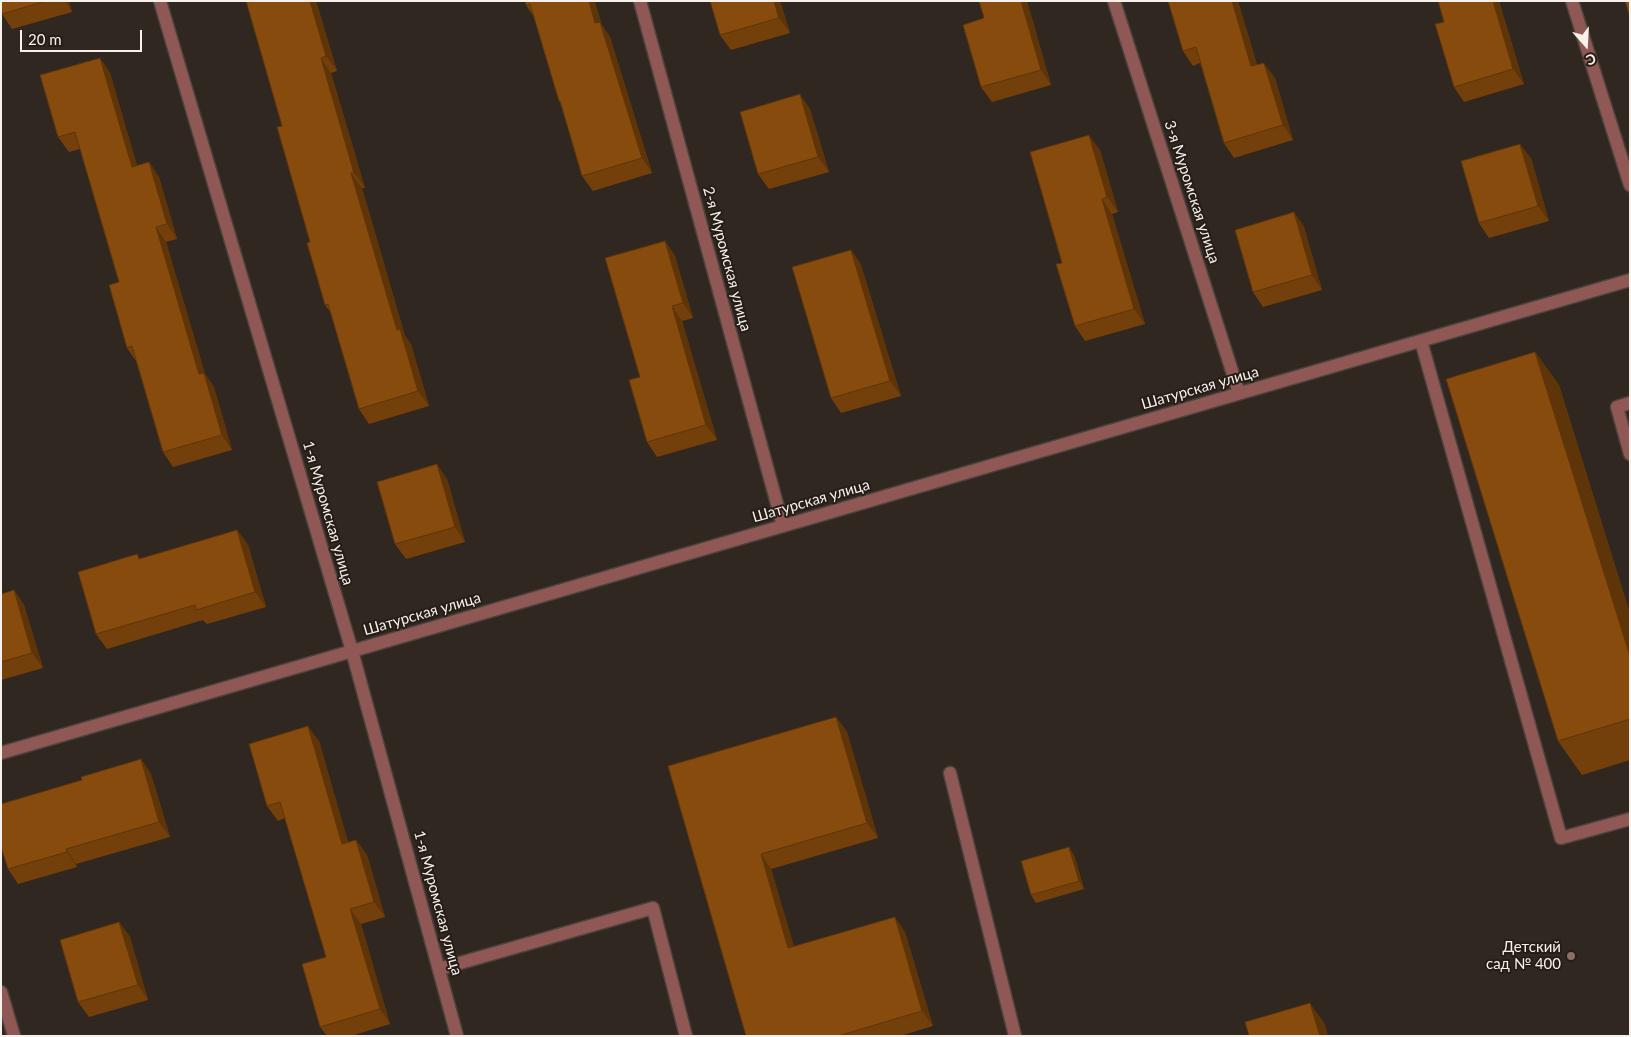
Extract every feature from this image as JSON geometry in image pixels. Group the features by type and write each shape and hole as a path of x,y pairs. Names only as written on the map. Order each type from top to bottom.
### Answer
{"street":[{"name":"1-я Муромская улица","path":"160,1 352,651 458,1036"},
{"name":"2-я Муромская улица","path":"640,1 783,526"},
{"name":"3-я Муромская улица","path":"1114,1 1239,393"},
{"path":"1572,1 1630,185"},
{"name":"Шатурская улица","path":"1,753 1630,280"},
{"path":"1421,341 1561,838 1630,819"},
{"path":"1630,403 1617,407 1630,454"},
{"path":"950,773 1015,1036"},
{"path":"439,969 652,908 686,1036"},
{"path":"1,992 14,1036"}],"building":[{"path":"1,1 46,1 2,14"},
{"path":"246,1 310,1 326,56 321,58 354,173 351,173 397,330 400,329 418,391 359,409 328,304 325,305 307,243 310,242 277,127 282,126"},
{"path":"525,1 589,1 595,23 600,22 642,158 582,176 530,4 526,5"},
{"path":"710,1 774,1 779,18 720,35"},
{"path":"979,1 1021,1 1041,70 981,87 963,25 984,18"},
{"path":"1168,1 1232,1 1251,66 1264,63 1283,125 1224,143 1196,47 1183,51"},
{"path":"1438,1 1493,1 1513,69 1454,87 1435,24 1444,22"},
{"path":"1625,1 1630,1 1630,17"},
{"path":"100,58 132,167 149,162 167,224 156,227 199,374 204,373 222,435 163,452 132,346 127,348 109,285 119,282 75,132 58,137 40,75"},
{"path":"800,94 818,157 758,174 740,112"},
{"path":"1089,135 1107,197 1102,199 1134,309 1075,326 1056,264 1062,263 1030,152"},
{"path":"1520,144 1538,206 1479,223 1461,161"},
{"path":"1294,212 1312,275 1253,292 1235,230"},
{"path":"665,241 683,303 672,306 706,425 647,442 629,380 640,377 605,258"},
{"path":"851,250 890,381 831,398 792,267"},
{"path":"1535,352 1630,656 1630,719 1558,741 1446,379"},
{"path":"437,464 455,527 395,544 377,482"},
{"path":"237,530 255,592 196,610 195,605 96,634 78,572 137,554 139,559"},
{"path":"14,590 32,653 1,662 1,594"},
{"path":"836,717 867,823 761,854 788,948 895,917 922,1011 838,1036 746,1036 668,766"},
{"path":"308,726 342,844 356,840 374,902 350,909 380,1009 320,1027 302,964 326,957 280,802 267,806 249,744"},
{"path":"141,759 159,822 66,849 67,852 8,869 1,847 1,804 82,780 81,777"},
{"path":"1069,847 1079,881 1031,895 1021,861"},
{"path":"119,922 138,985 78,1002 60,940"},
{"path":"1310,1003 1320,1036 1249,1036 1245,1022"}],"place":[{"name":"Детский сад № 400","path":"1571,956"}]}
